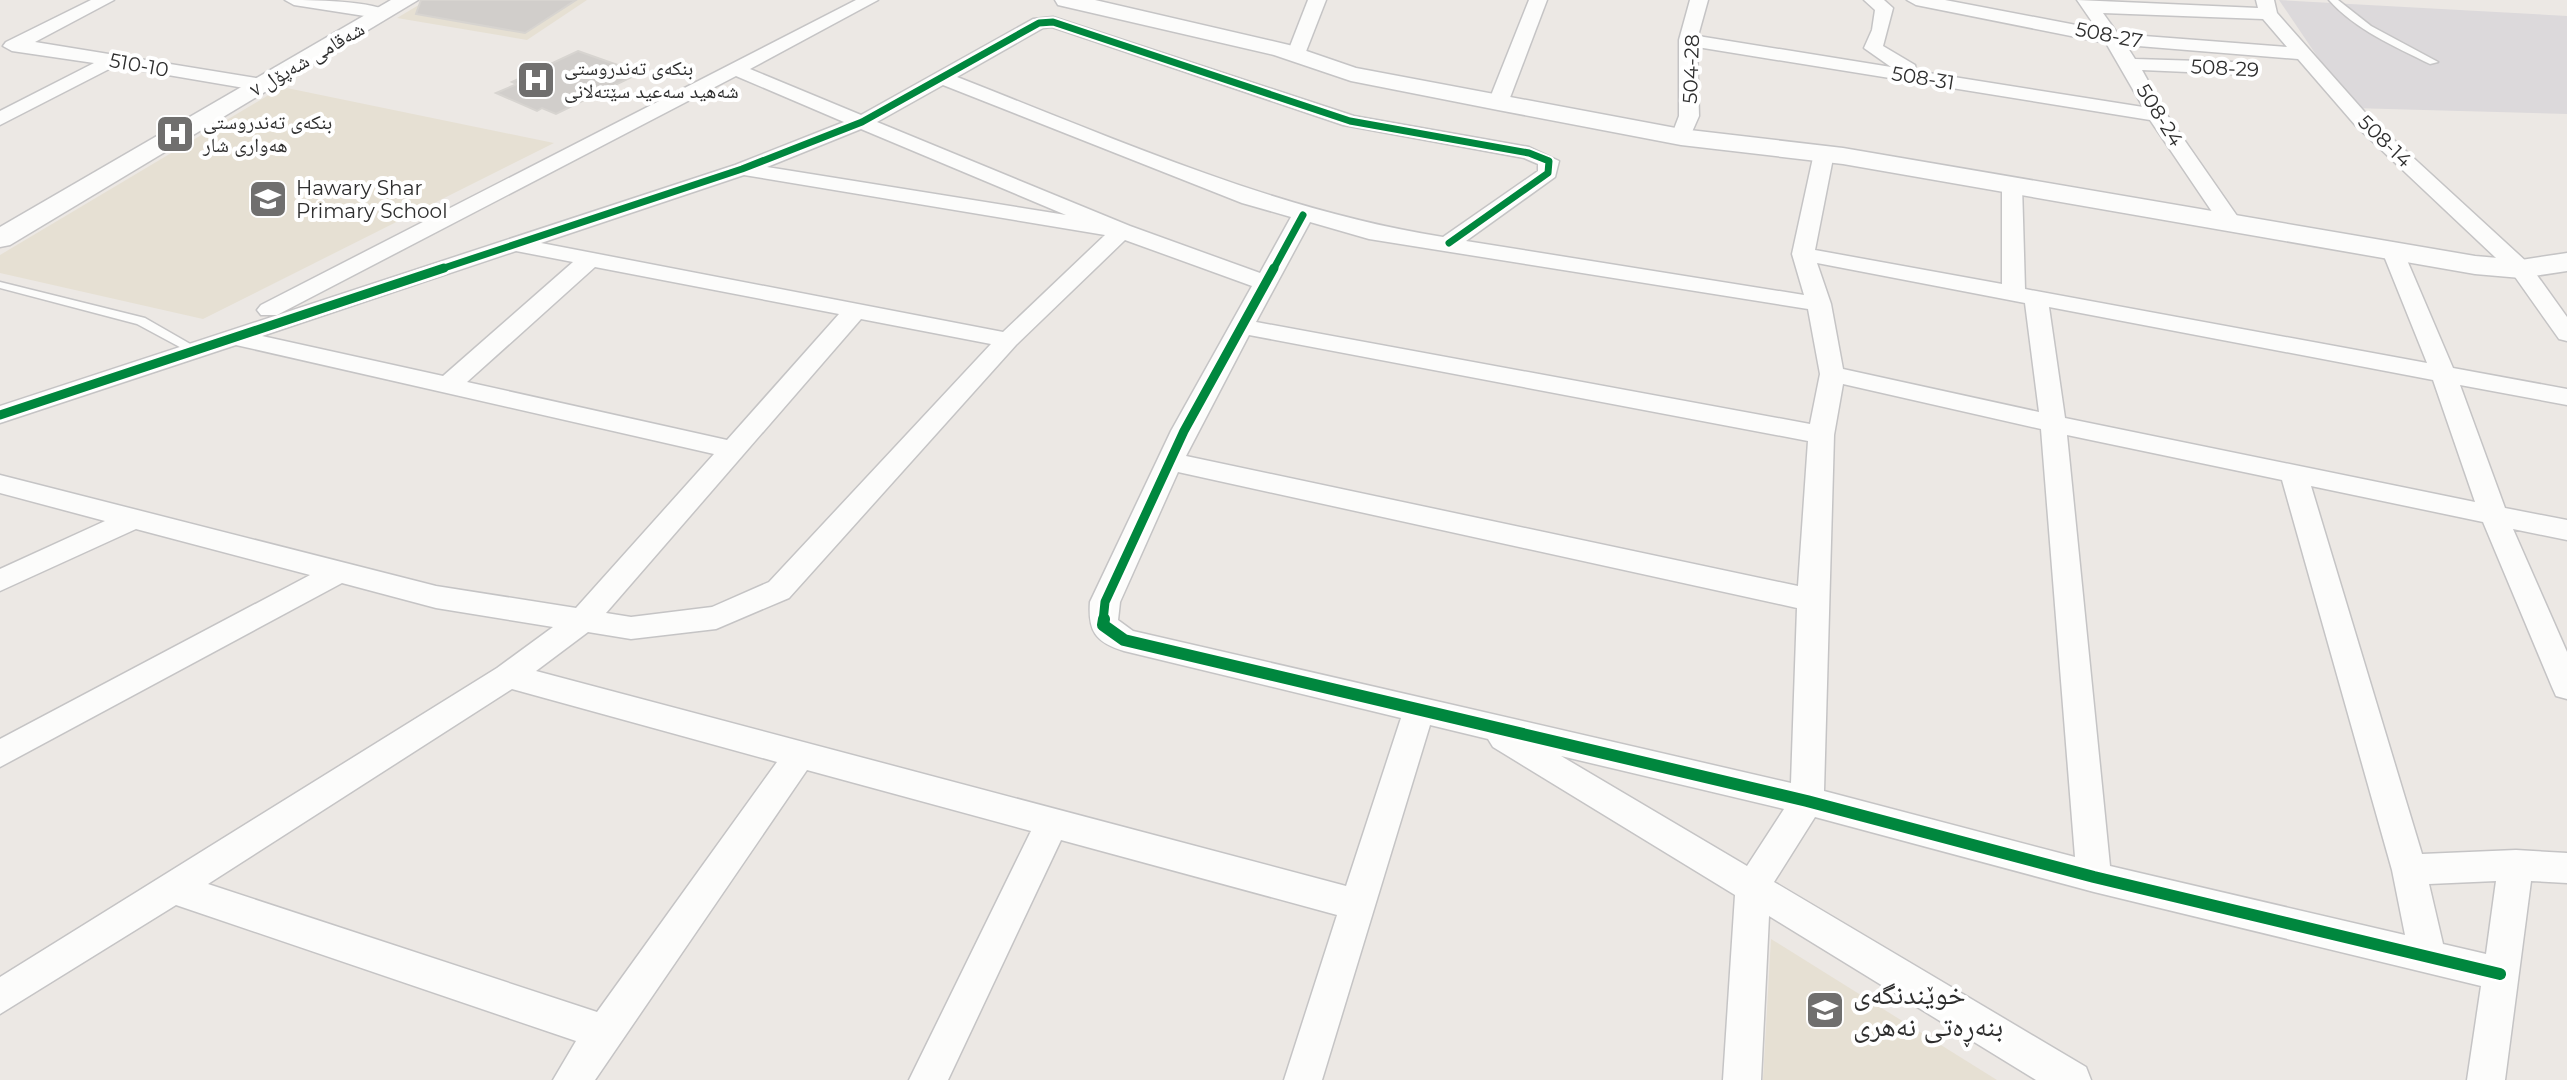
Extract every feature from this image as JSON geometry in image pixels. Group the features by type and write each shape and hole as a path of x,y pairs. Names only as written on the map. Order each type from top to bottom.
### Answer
{"street":[{"path":"8,48 105,0"},
{"path":"294,0 384,14"},
{"name":"شەقامی شەپۆل ٧","path":"0,239 407,0"},
{"path":"193,349 869,0"},
{"path":"1066,0 1296,54 1365,77 1681,137 1824,153 2393,251 2521,269 2567,262"},
{"path":"1296,54 1317,0"},
{"path":"1498,103 1538,0"},
{"name":"504-28","path":"1681,137 1689,116 1688,40 1699,0"},
{"path":"1873,0 1884,8 1881,30 1873,48 1917,77"},
{"name":"508-27","path":"1916,0 2068,27 2113,39 2303,54"},
{"path":"2045,0 2068,27"},
{"name":"508-27","path":"2088,3 2181,11 2266,7"},
{"name":"508-24","path":"2088,3 2129,64 2157,115 2231,223"},
{"name":"508-14","path":"2266,7 2363,122 2521,269 2567,334"},
{"path":"0,415 742,169 862,122 1029,26 1053,22 1350,121 1529,153 1549,161 1548,173 1449,243"},
{"name":"508-31","path":"1688,40 2157,115"},
{"name":"510-10","path":"8,48 113,60 262,85"},
{"path":"0,119 113,60"},
{"name":"508-29","path":"2129,64 2321,72"},
{"path":"737,70 1122,231 1265,283"},
{"path":"943,78 1303,215 1369,232 1819,304"},
{"path":"1742,1080 1753,886 1807,801 1812,600 1821,435 1832,374 1819,304 1803,254 1824,153"},
{"path":"742,169 1122,231"},
{"path":"2012,185 2025,296 2053,424 2094,877"},
{"path":"1303,215 1184,431 1105,602 1103,625 1124,640 1807,801 2094,877 2427,954 2500,974"},
{"path":"0,484 436,597 631,628 716,618 779,590 1008,340 1122,231"},
{"path":"516,245 1008,340"},
{"path":"2393,251 2444,375 2494,516 2567,687"},
{"path":"1803,254 2567,397"},
{"path":"448,385 590,259"},
{"path":"0,997 508,676 583,620 857,309"},
{"path":"1241,326 1821,435"},
{"path":"232,337 733,450"},
{"path":"1832,374 2053,424 2567,530"},
{"path":"1172,462 1812,600"},
{"path":"2294,474 2409,870 2427,954"},
{"path":"0,581 133,519"},
{"path":"0,754 339,572"},
{"path":"508,676 1357,905"},
{"path":"1303,1080 1419,709"},
{"path":"1479,723 2072,1080"},
{"path":"572,1080 800,755"},
{"path":"928,1080 1052,823"},
{"path":"2409,870 2516,865 2567,868"},
{"path":"2486,1080 2516,865"},
{"path":"172,888 605,1033"}],"lane":[{"path":"2333,0 2344,11 2390,41 2433,62"},
{"path":"0,285 141,321 193,349"}],"shaded area":[{"path":"427,0 587,0 527,40 397,18"},
{"path":"2279,0 2567,16 2567,114 2352,108"},
{"name":"Hawary Shar Primary School","path":"282,87 554,143 203,319 0,273 0,255"},
{"name":"خوێندنگەی بنەڕەتی نەهری","path":"1771,939 1997,1080 1763,1080"}],"building":[{"path":"421,0 576,0 525,33 416,14"},
{"name":"بنکەی تەندروستی شەهید سەعید سێتەلانی","path":"578,51 640,73 556,114 542,108 537,111 496,93 517,84 512,82"}],"cycle path":[{"path":"0,415 742,169 862,122 1039,23 1053,22 1350,121 1529,153 1549,161 1548,173 1449,243"},
{"path":"1303,215 1184,431 1105,602 1103,625 1124,640 1807,801 2094,877 2500,974"}],"place":[{"name":"بنکەی تەندروستی شەهید سەعید سێتەلانی","path":"536,80"},
{"name":"بنکەی تەندروستی هەواری شار","path":"175,134"},
{"name":"Hawary Shar Primary School","path":"268,199"},
{"name":"خوێندنگەی بنەڕەتی نەهری","path":"1825,1010"}]}
